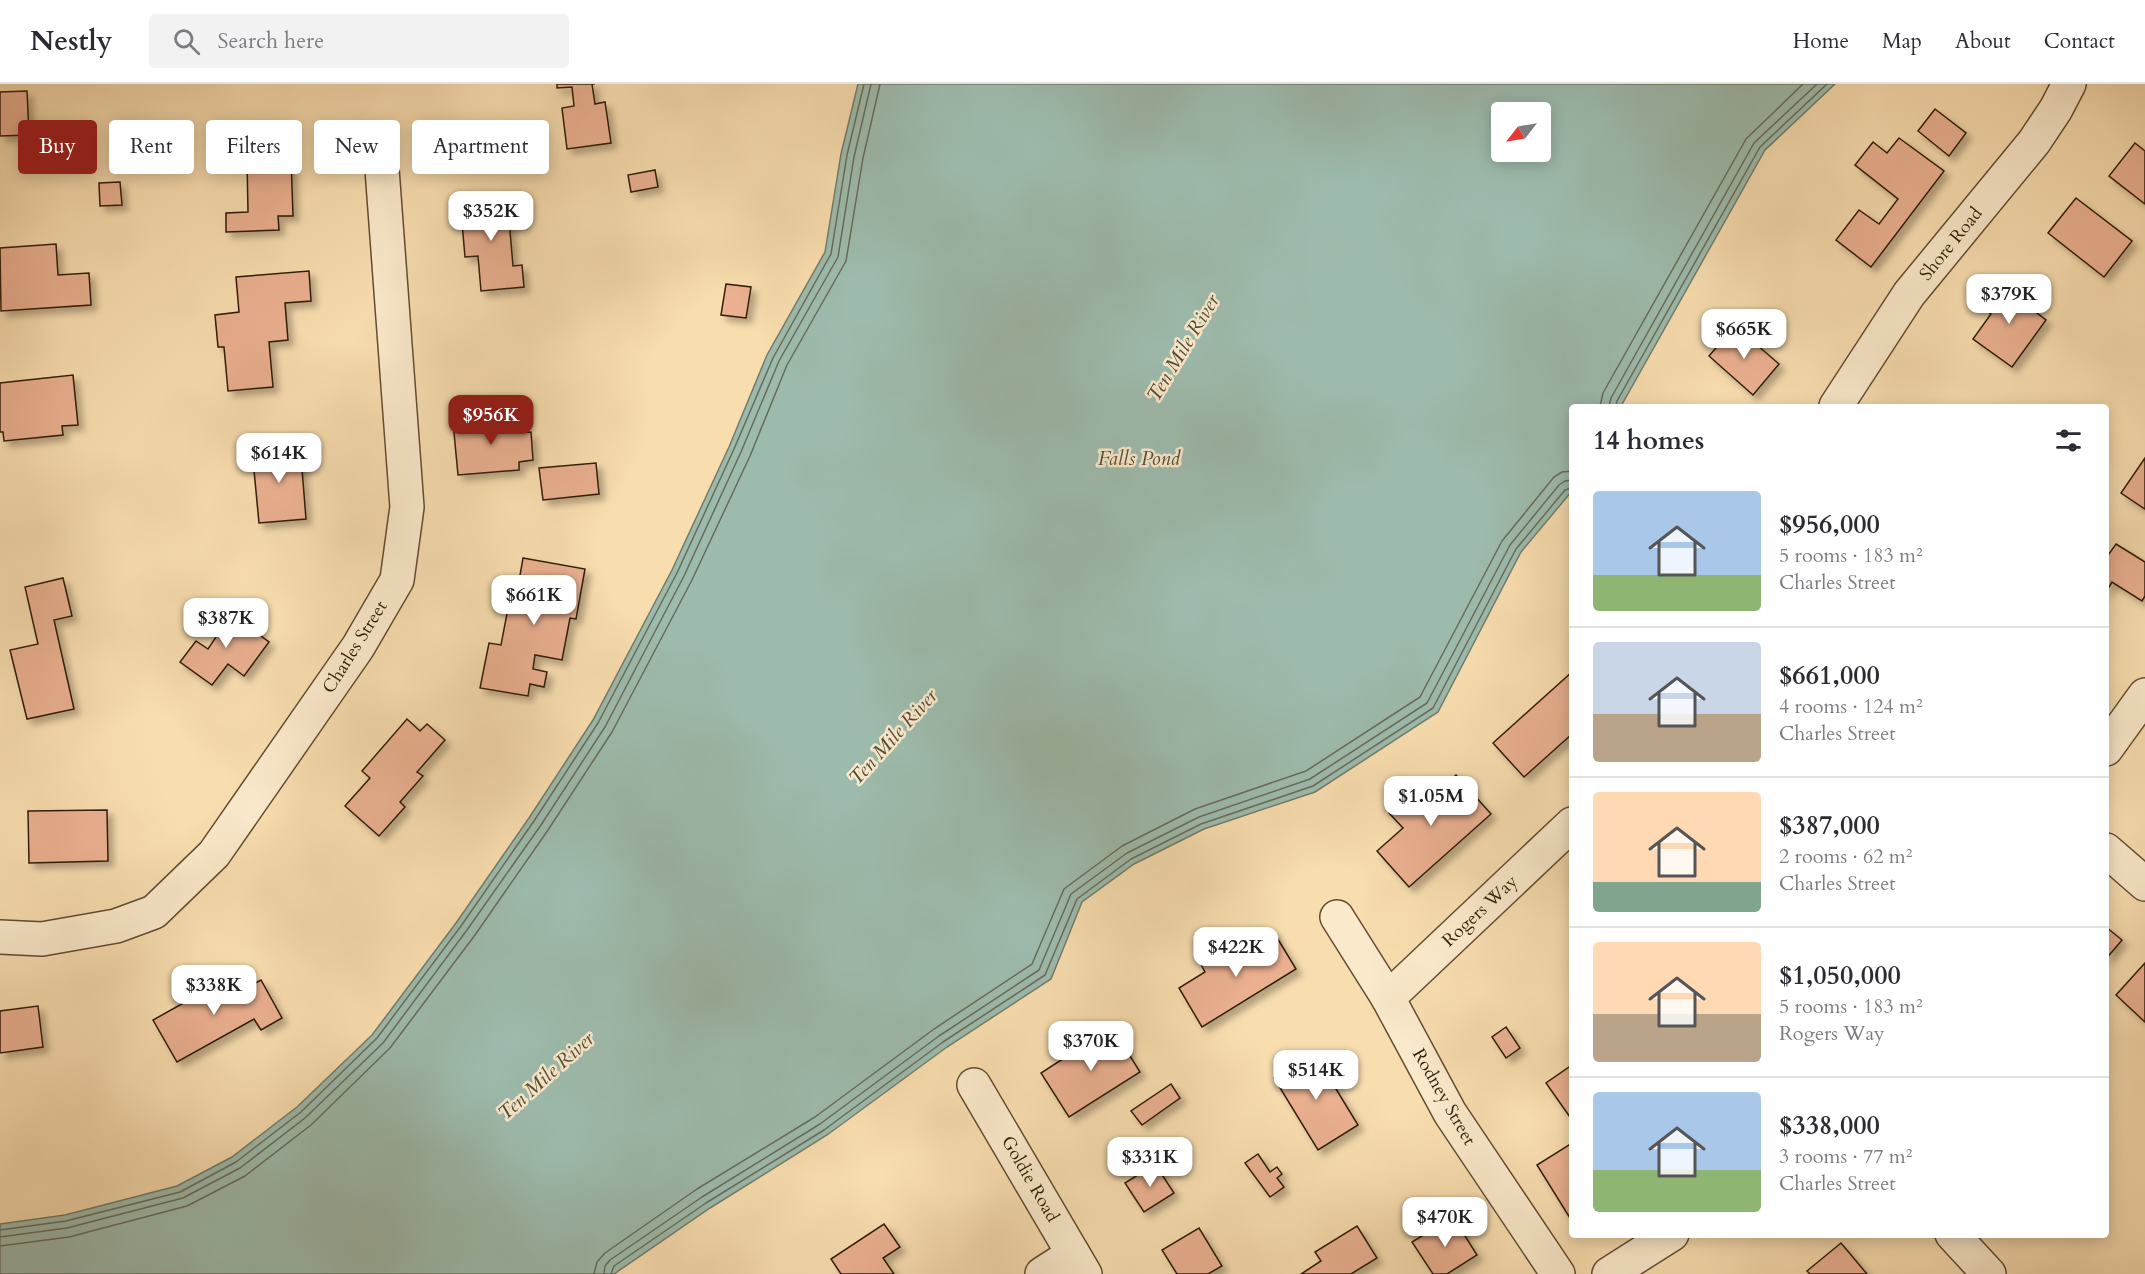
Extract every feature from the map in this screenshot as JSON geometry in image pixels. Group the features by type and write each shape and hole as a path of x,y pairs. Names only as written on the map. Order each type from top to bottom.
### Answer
{"street":[{"name":"Shore Road","path":"1837,404 1909,294 2034,142 2056,109 2068,84"},
{"name":"Charles Street","path":"0,937 42,939 116,926 154,912 214,854 358,647 397,580 406,507 382,174"},
{"path":"2109,745 2145,695"},
{"name":"Rogers Way","path":"1388,998 1569,827"},
{"path":"2109,853 2145,884"},
{"name":"Rodney Street","path":"1337,917 1388,998 1450,1113 1557,1274"},
{"name":"Goldie Road","path":"974,1084 1079,1264"},
{"path":"1609,1274 1666,1238"},
{"path":"1956,1238 1989,1274"},
{"path":"1042,1274 1079,1264"}],"water":[{"name":"Falls Pond","path":"858,84 1835,84 1765,150 1622,404 1569,404 1569,495 1521,552 1438,712 1315,792 1204,829 1134,864 1082,902 1051,979 947,1047 827,1135 710,1208 614,1274 0,1274 0,1224 65,1215 177,1186 232,1157 297,1107 372,1035 456,923 593,720 672,570 729,447 767,355 825,252 841,154"}],"building":[{"path":"557,84 592,84 595,104 605,102 611,143 567,149 562,108 574,106 572,87 557,88"},
{"path":"27,91 28,120 18,120 18,135 0,136 0,92"},
{"path":"1935,109 1966,133 1949,156 1918,131"},
{"path":"1899,138 1944,171 1871,267 1836,240 1859,210 1879,224 1898,199 1855,165 1873,142 1887,153"},
{"path":"2135,143 2145,151 2145,204 2109,176"},
{"path":"655,170 658,187 631,192 628,175"},
{"path":"247,174 292,174 293,216 278,216 279,230 226,232 226,213 248,212"},
{"path":"120,182 122,205 100,206 99,183"},
{"path":"507,196 513,266 522,265 524,287 481,291 478,256 465,257 460,199"},
{"path":"2076,198 2132,241 2104,277 2048,233"},
{"path":"56,244 58,275 89,273 91,305 1,311 0,248"},
{"path":"309,271 311,301 285,303 288,340 269,342 273,387 228,391 224,347 218,347 215,315 239,312 236,277"},
{"path":"2005,282 2033,302 2029,307 2046,320 2012,367 1973,339 1991,314 1985,310"},
{"path":"726,284 751,287 746,318 721,315"},
{"path":"1735,326 1779,364 1753,395 1709,356"},
{"path":"73,375 78,425 62,426 63,435 4,441 3,432 0,432 0,383"},
{"path":"514,417 515,433 531,432 533,460 519,462 519,470 458,475 453,422"},
{"path":"300,444 306,519 259,523 252,449"},
{"path":"2145,458 2145,509 2121,493"},
{"path":"596,463 599,494 543,500 539,468"},
{"path":"2116,544 2145,562 2145,596 2142,601 2112,582 2109,587 2109,554"},
{"path":"523,558 585,569 576,619 570,618 562,660 535,655 533,669 547,672 544,687 530,684 528,696 480,688 489,643 501,645 509,603 515,604"},
{"path":"63,578 72,616 54,620 74,709 27,719 10,650 38,644 25,587"},
{"path":"221,607 269,642 244,676 228,664 212,685 180,662 196,641 208,649 220,631 210,623"},
{"path":"1569,675 1569,737 1524,777 1493,743"},
{"path":"407,719 420,731 427,724 445,740 417,772 423,776 400,802 405,807 379,836 345,806 370,778 362,771"},
{"path":"1456,775 1491,814 1409,887 1377,851 1403,828 1389,813 1425,781 1436,793"},
{"path":"107,810 108,861 29,863 28,811"},
{"path":"2109,929 2122,940 2109,955"},
{"path":"1273,931 1296,969 1202,1027 1179,988 1205,972 1199,961 1219,948 1225,960"},
{"path":"2145,963 2145,1022 2116,995"},
{"path":"219,975 230,997 261,980 282,1018 261,1030 254,1019 177,1062 153,1020 196,996 192,990"},
{"path":"38,1006 43,1047 0,1053 0,1011"},
{"path":"1112,1027 1140,1072 1069,1117 1041,1073"},
{"path":"1506,1027 1520,1048 1506,1058 1492,1037"},
{"path":"1314,1053 1358,1125 1318,1150 1274,1078"},
{"path":"1569,1067 1569,1116 1546,1083"},
{"path":"1171,1084 1180,1098 1142,1125 1131,1111"},
{"path":"1569,1145 1569,1216 1537,1165"},
{"path":"1258,1154 1270,1172 1277,1167 1282,1174 1277,1178 1284,1187 1270,1197 1245,1163"},
{"path":"1155,1164 1174,1193 1144,1212 1125,1183"},
{"path":"1453,1217 1477,1255 1447,1274 1433,1274 1412,1242"},
{"path":"884,1224 900,1247 883,1258 894,1274 841,1274 831,1259"},
{"path":"1357,1226 1377,1258 1351,1274 1301,1274 1321,1261 1315,1252"},
{"path":"1199,1228 1222,1266 1208,1274 1177,1274 1162,1250"},
{"path":"1841,1243 1867,1274 1810,1274 1807,1271"}],"water label":[{"name":"Ten Mile River","path":"1183,348"},
{"name":"Ten Mile River","path":"893,737"},
{"name":"Ten Mile River","path":"546,1076"}]}
